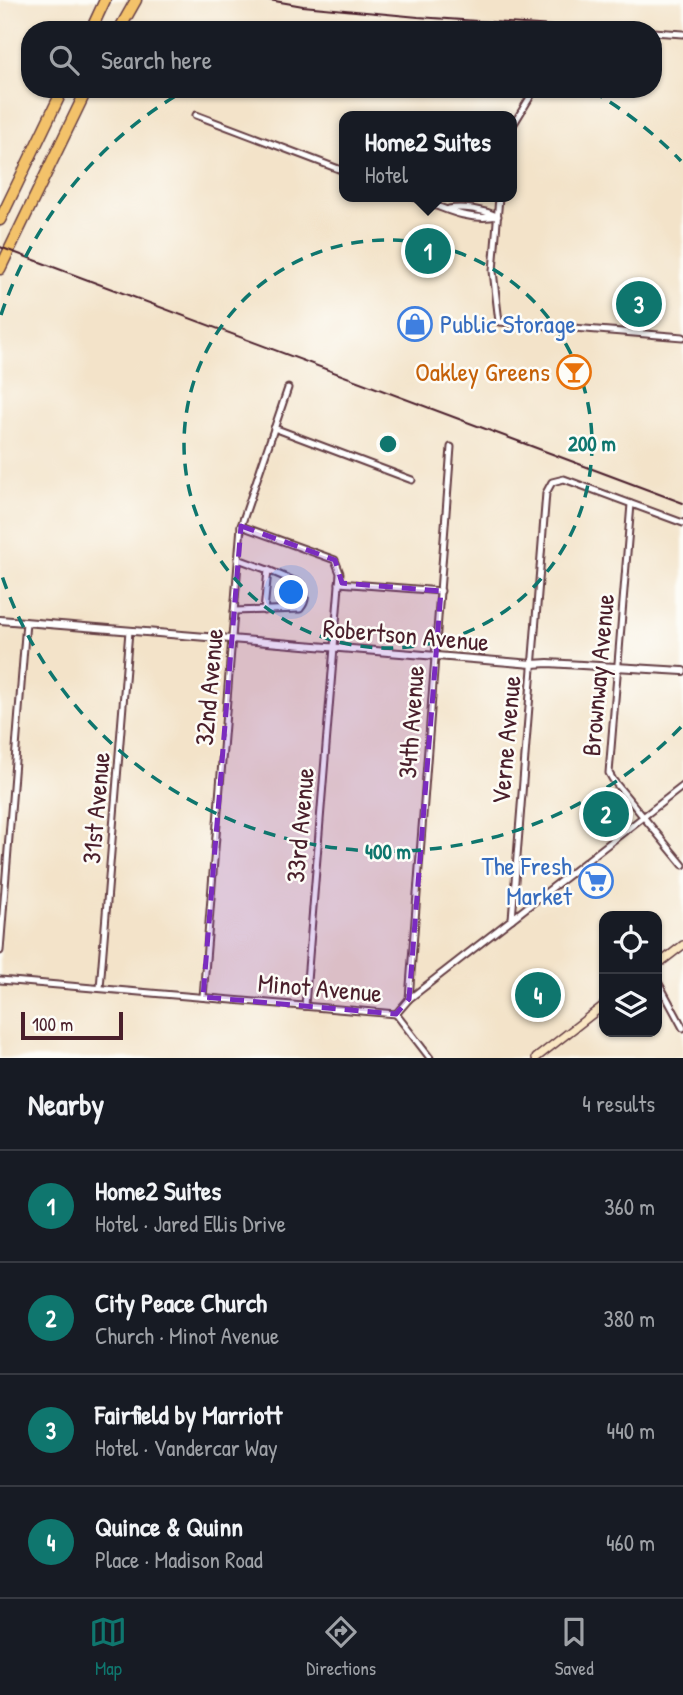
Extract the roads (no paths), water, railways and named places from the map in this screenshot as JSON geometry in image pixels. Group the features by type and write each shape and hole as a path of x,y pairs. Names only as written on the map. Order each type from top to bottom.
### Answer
{"highway":[{"path":"95,21 105,0"},
{"path":"124,21 136,0"},
{"path":"0,220 59,98"},
{"path":"0,269 83,98"}],"main road":[{"path":"662,961 683,945"},
{"path":"536,1058 599,1009"}],"street":[{"path":"662,33 683,34"},
{"path":"517,119 530,98"},
{"path":"196,115 339,169"},
{"path":"429,202 470,218 498,216"},
{"path":"499,202 493,271 499,322 683,337"},
{"name":"32nd Avenue","path":"203,997 241,526 288,388"},
{"path":"274,428 412,480"},
{"name":"34th Avenue","path":"409,999 452,447"},
{"name":"Verne Avenue","path":"512,919 546,493 552,482 564,479 631,504"},
{"path":"631,504 683,523"},
{"name":"Brownway Avenue","path":"631,504 609,773 683,865"},
{"path":"241,526 335,560 340,583 441,591"},
{"path":"234,611 300,609 306,597 298,581 238,559"},
{"path":"264,611 268,570"},
{"name":"33rd Avenue","path":"305,1006 340,583"},
{"name":"Robertson Avenue","path":"0,620 435,657 683,671"},
{"path":"0,951 26,622"},
{"name":"31st Avenue","path":"100,988 129,631"},
{"name":"Minot Avenue","path":"0,980 396,1014 409,999 683,786"},
{"path":"662,989 683,1028"},
{"path":"396,1014 430,1058"}],"railway":[{"path":"269,0 303,6 478,21"},
{"path":"0,247 683,503"}],"place":[{"name":"Home2 Suites","path":"428,251"},
{"name":"Fairfield by Marriott","path":"639,304"},
{"name":"Public Storage","path":"415,324"},
{"name":"Oakley Greens","path":"574,372"},
{"name":"City Peace Church","path":"606,814"},
{"name":"The Fresh Market","path":"596,881"},
{"name":"Quince & Quinn","path":"538,995"}]}
